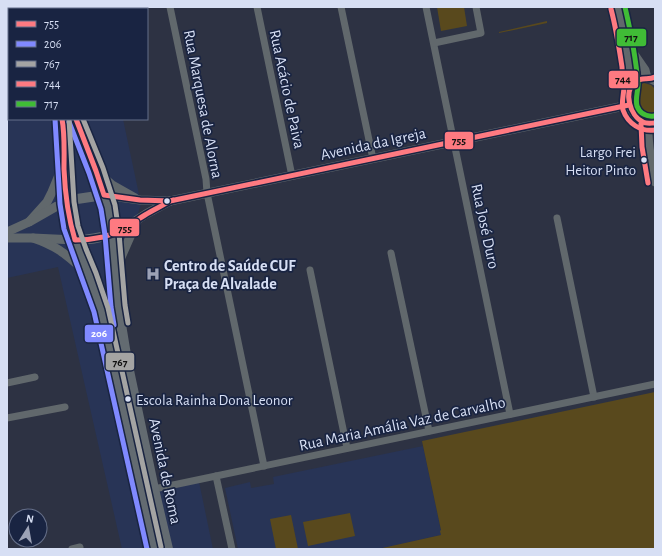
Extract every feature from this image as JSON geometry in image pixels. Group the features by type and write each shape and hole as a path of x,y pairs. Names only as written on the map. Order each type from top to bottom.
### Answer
{"main road":[{"path":"62,120 67,203 77,199 104,195 76,120"},
{"name":"Avenida de Roma","path":"104,195 108,207 112,234 118,306 154,489 168,549"},
{"name":"Avenida de Roma","path":"67,203 71,228 101,310 154,549"},
{"path":"75,240 103,237 112,234"},
{"path":"142,492 154,489"}],"street":[{"name":"Rua Marquesa de Alorna","path":"170,7 264,466"},
{"name":"Rua Acácio de Paiva","path":"257,7 292,176"},
{"path":"342,7 373,159"},
{"name":"Rua José Duro","path":"426,7 510,414"},
{"path":"434,42 481,33 476,7"},
{"path":"618,7 626,43 631,86 629,105 636,118 640,121 651,123 647,134 655,182"},
{"path":"626,43 652,79"},
{"path":"631,86 636,80 641,78 652,79"},
{"name":"Avenida da Igreja","path":"104,195 140,200 170,201 629,105"},
{"path":"29,222 47,202 64,163"},
{"path":"96,171 112,185 140,200"},
{"name":"Avenida da Igreja","path":"112,234 170,201"},
{"path":"7,232 29,222 57,206 67,203"},
{"path":"557,218 594,397"},
{"path":"115,271 137,220"},
{"path":"7,238 75,240"},
{"path":"33,238 50,244 67,255 89,275"},
{"path":"391,253 429,431"},
{"path":"310,270 347,448"},
{"path":"7,383 35,377"},
{"name":"Rua Maria Amália Vaz de Carvalho","path":"154,489 655,384"},
{"path":"7,418 65,407"},
{"path":"216,476 232,549"},
{"path":"72,549 80,547"}],"shaded area":[{"path":"7,7 99,7 8,8 8,32"},
{"path":"437,7 464,7 467,26 441,31"},
{"path":"547,21 547,23 499,33 499,32"},
{"path":"644,83 651,85 655,89 655,116 648,118 638,112 634,99 635,92 638,87"},
{"path":"7,119 123,120 141,204 115,284 157,486 198,477 213,549 122,549 58,267 7,278"},
{"path":"655,392 655,549 378,549 441,535 422,441"},
{"path":"423,446 441,535 378,549 238,549 225,488 250,482 251,488 274,484 273,477"},
{"path":"350,513 355,536 308,546 303,522"},
{"path":"291,515 298,549 276,549 270,519"}],"transit line":[{"name":"717","path":"625,7 636,65 638,84 636,101 637,106 644,114 654,116"},
{"name":"744","path":"611,9 622,67 624,86 622,101 623,110 628,119 636,126 645,130 655,130"},
{"name":"755","path":"655,77 638,80 631,86 629,92 630,104 638,119 646,123 655,123"},
{"name":"755","path":"62,120 64,137 64,178 67,205 75,240 79,240 100,238 114,233 170,201 629,105"},
{"name":"206","path":"55,120 60,204 64,229 94,312 147,549"},
{"name":"767","path":"69,120 74,202 78,226 108,308 161,547"},
{"name":"755","path":"76,120 104,195 140,200 173,200"},
{"name":"767","path":"83,120 103,168 115,205 128,323"},
{"name":"206","path":"69,122 101,209 114,325"},
{"name":"744","path":"641,124 642,147 648,183"}],"place":[{"name":"Largo Frei Heitor Pinto","path":"644,160"},
{"name":"Centro de Saúde CUF Praça de Alvalade","path":"153,274"},
{"name":"Escola Rainha Dona Leonor","path":"128,399"}]}
